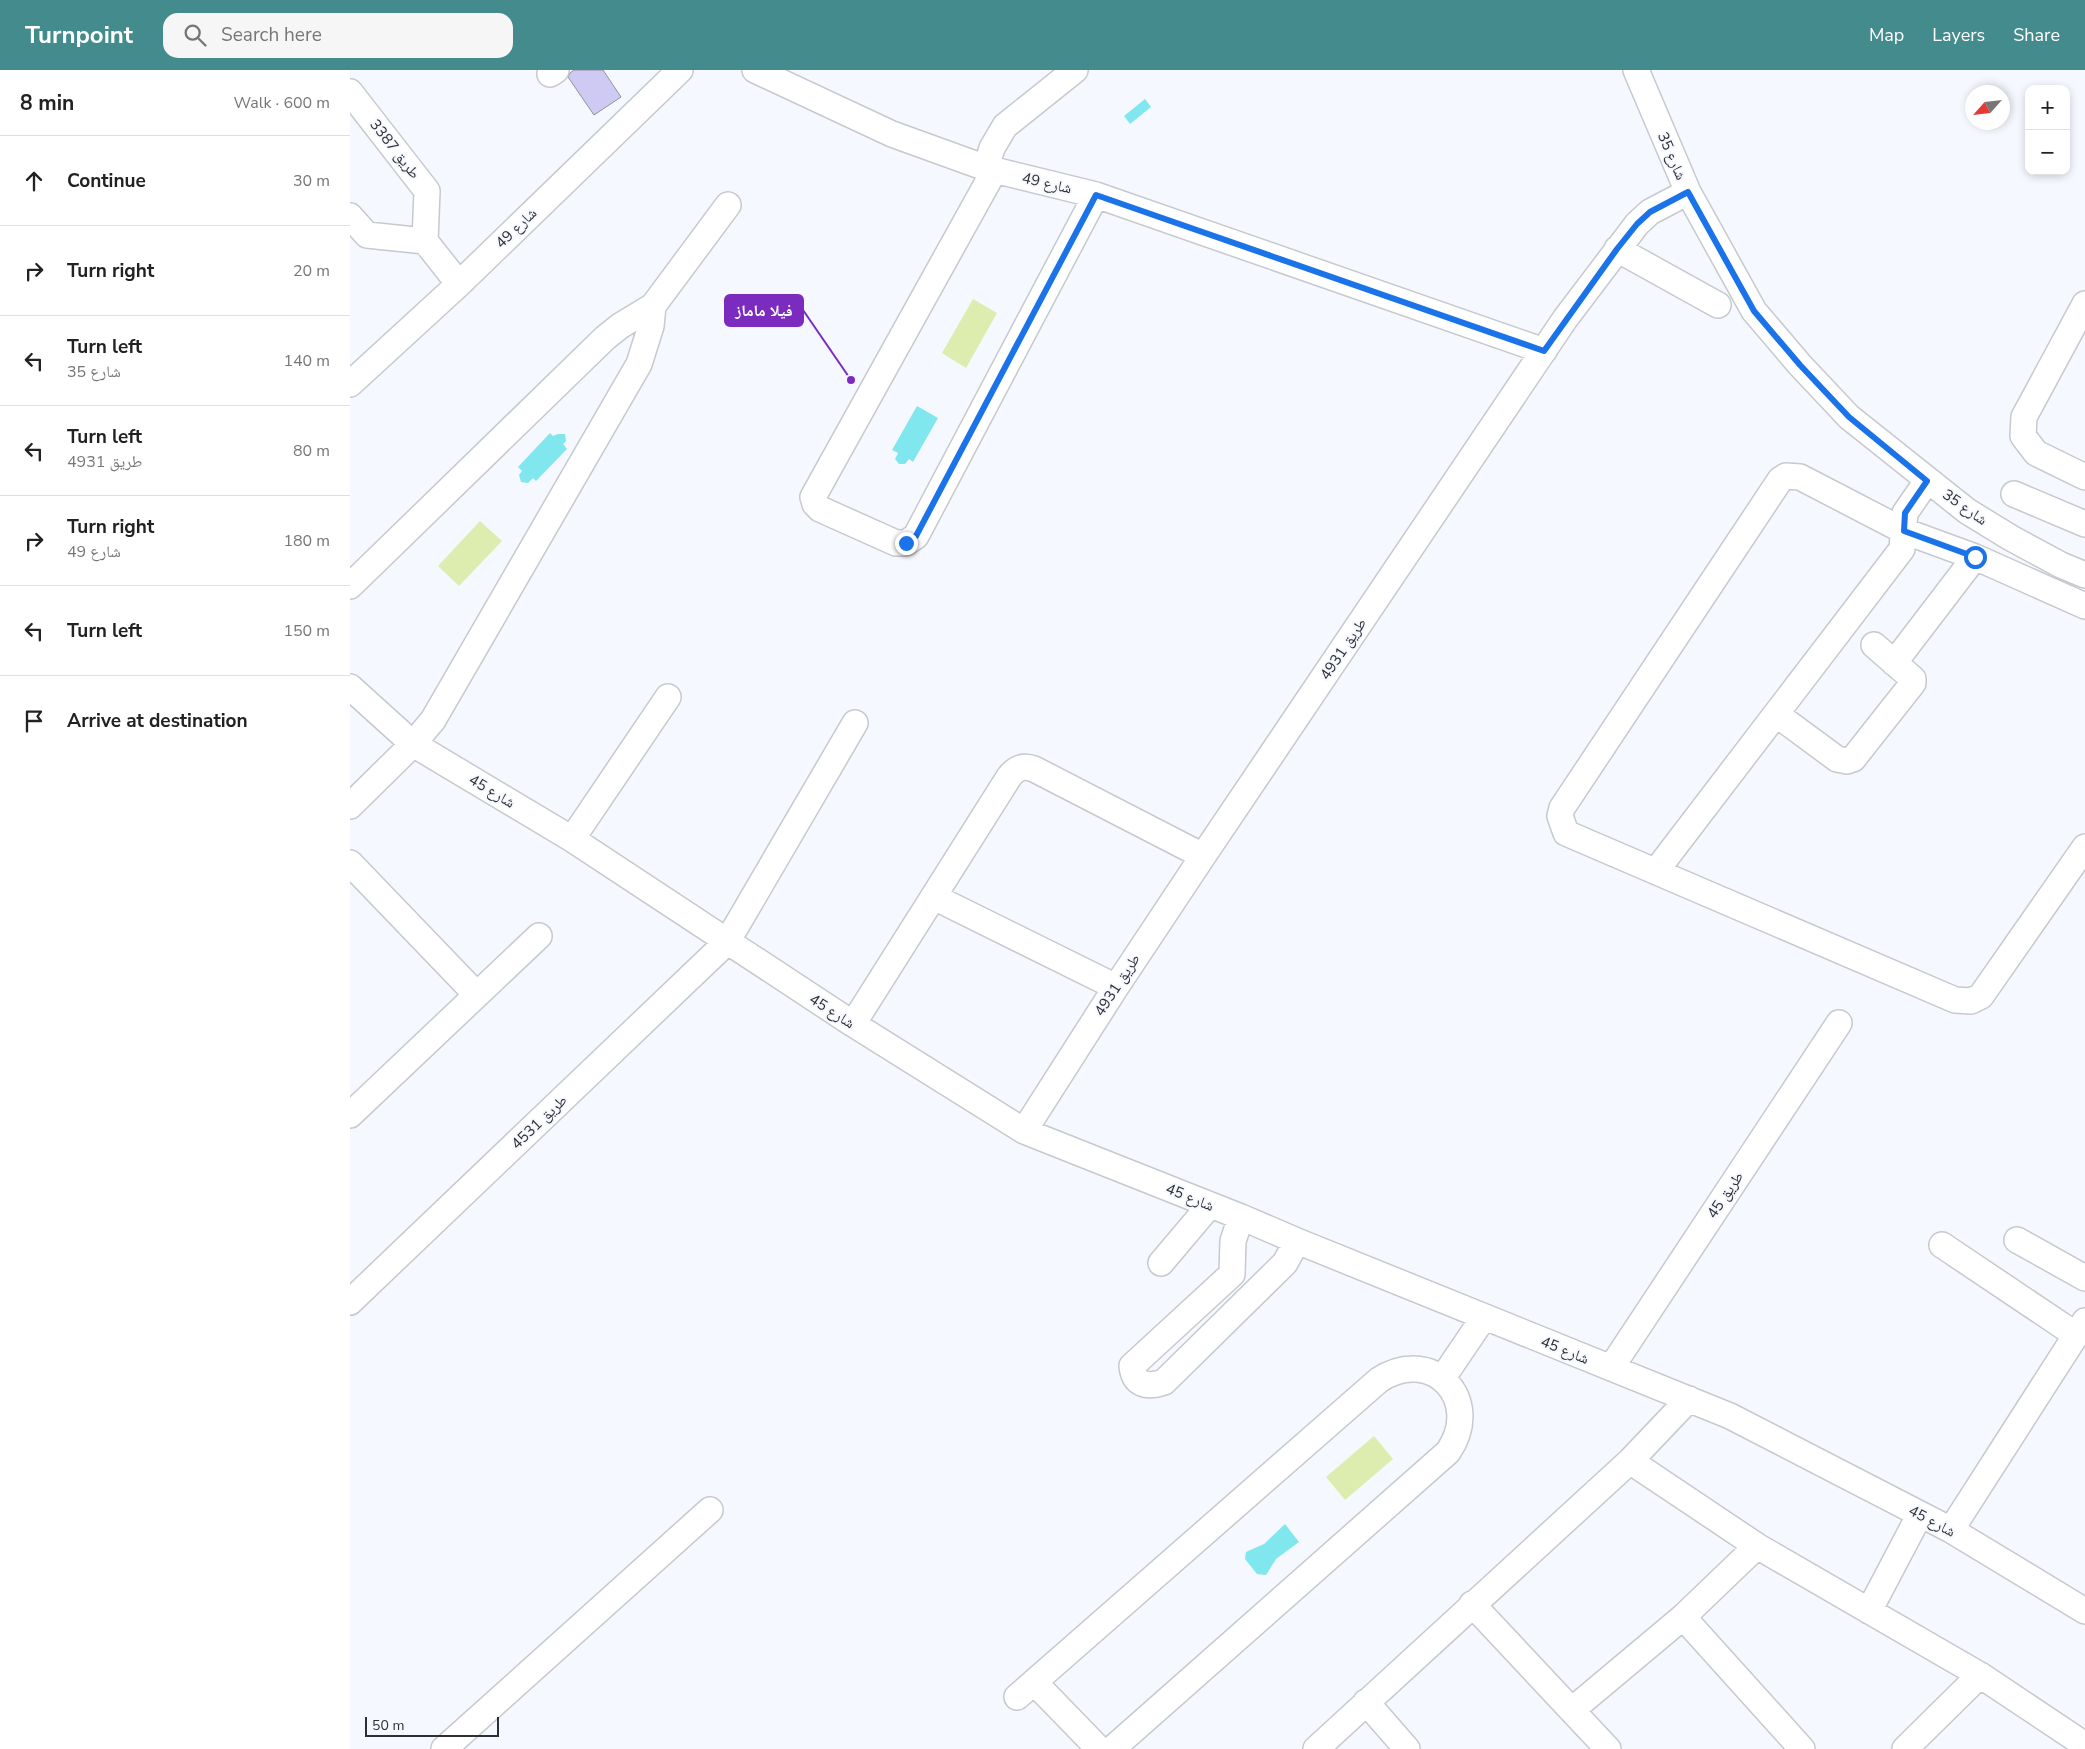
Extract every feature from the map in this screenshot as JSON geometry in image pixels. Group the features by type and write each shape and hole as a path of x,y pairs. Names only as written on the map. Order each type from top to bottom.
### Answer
{"street":[{"name":"شارع 49","path":"350,384 459,284 680,70"},
{"name":"شارع 49","path":"755,70 892,134 990,170 1096,195 1544,351"},
{"path":"1075,70 1005,126 992,148 990,170 813,497 815,504 820,509 896,543 906,543 916,536 1096,195"},
{"name":"شارع 35","path":"1636,70 1688,192 1754,311 1800,365 1849,417 1967,511 2010,538 2061,565 2085,574"},
{"name":"طريق 3387","path":"350,92 427,190 425,241"},
{"name":"طريق 4931","path":"1024,1131 1203,856 1544,351 1617,249 1650,212 1688,192"},
{"path":"350,586 605,338 620,326 653,306 728,205"},
{"path":"350,216 367,235 425,241 459,284"},
{"path":"1617,249 1718,305"},
{"path":"2085,304 2024,417 2023,436 2036,453 2085,477"},
{"path":"350,806 412,744 433,720 639,364 651,326 653,306"},
{"path":"2085,606 1975,557 1904,531 1800,477 1786,476 1780,480 1562,808 1560,816 1566,833 1955,1000 1971,1001 1981,996 2085,847"},
{"path":"1656,871 1902,549 1905,513 1927,481"},
{"path":"2014,494 2085,524"},
{"path":"1894,663 1975,557"},
{"path":"1776,714 1837,759 1847,761 1853,759 1913,684 1913,679 1874,645"},
{"name":"شارع 45","path":"350,687 412,744 572,839 853,1024 1024,1131 1241,1217 1750,1426 1951,1530 2085,1611"},
{"path":"572,839 668,697"},
{"name":"طريق 4531","path":"350,1302 727,942 855,723"},
{"path":"853,1024 1009,777 1020,767 1034,769 1203,856"},
{"path":"350,863 476,994"},
{"path":"934,897 1116,987"},
{"path":"350,1114 539,936"},
{"name":"طريق 45","path":"1611,1368 1839,1023"},
{"path":"1161,1263 1210,1205"},
{"path":"1241,1217 1233,1241 1232,1274 1132,1366 1133,1374 1138,1381 1147,1385 1164,1382 1285,1263 1297,1241"},
{"path":"2017,1240 2085,1278"},
{"path":"1942,1244 2080,1328 1951,1530"},
{"path":"1232,1274 1260,1288"},
{"path":"1442,1378 1484,1317"},
{"path":"1100,1749 1026,1689 1379,1380 1390,1372 1404,1368 1417,1368 1442,1378 1452,1388 1461,1414 1460,1428 1456,1440 1448,1452 1112,1749"},
{"path":"1316,1749 1630,1461 1688,1400"},
{"path":"1630,1461 1757,1546 1980,1675 2085,1745"},
{"path":"444,1749 710,1510"},
{"path":"1869,1611 1920,1514"},
{"path":"1572,1710 1683,1617 1757,1546"},
{"path":"1472,1604 1608,1749"},
{"path":"1683,1617 1802,1749"},
{"path":"1906,1749 1980,1675"},
{"path":"1366,1702 1407,1749"}],"green space":[{"path":"973,299 997,313 966,368 942,353"},
{"path":"480,521 502,541 459,586 438,566"},
{"path":"1374,1436 1393,1459 1345,1500 1326,1477"}],"water":[{"path":"1145,99 1151,107 1130,124 1124,116"},
{"path":"917,406 938,418 913,462 909,459 905,464 899,464 895,459 898,453 892,450"},
{"path":"550,433 553,436 565,434 566,441 563,444 567,449 536,481 533,478 528,483 521,482 519,475 522,471 518,467"},
{"path":"1285,1524 1299,1542 1276,1559 1266,1575 1257,1574 1245,1559 1246,1552 1264,1544"}],"building":[{"path":"574,70 603,70 621,97 594,115 568,77"}],"place":[{"name":"فيلا ماماز","path":"851,380"}],"route":[{"path":"906,543 916,536 1096,195 1544,351 1565,319 1637,224 1664,203 1688,192 1754,311 1800,365 1849,417 1927,481 1905,513 1904,531 1975,557"}]}
